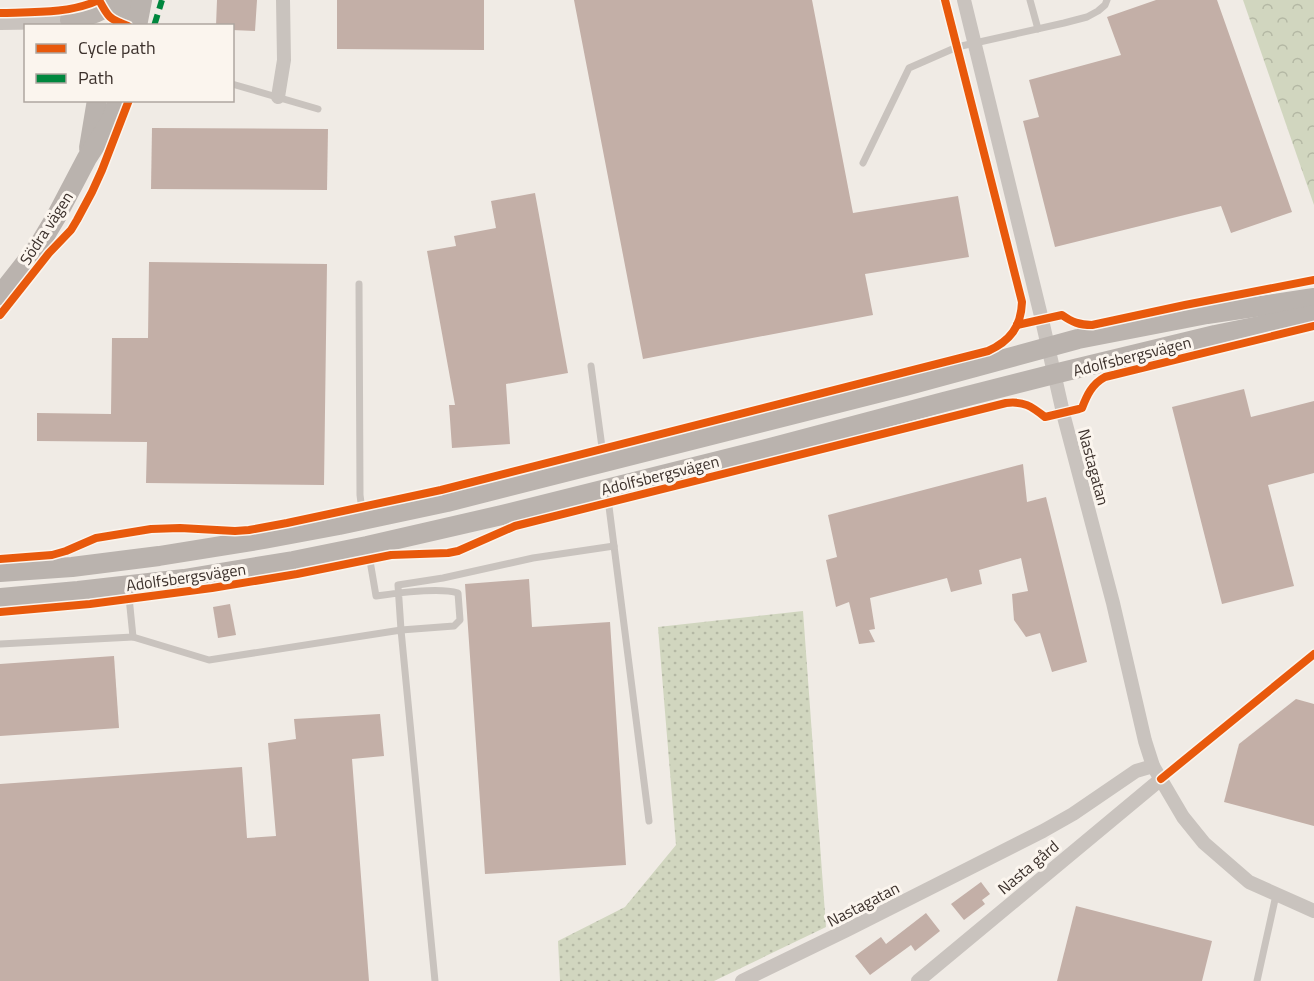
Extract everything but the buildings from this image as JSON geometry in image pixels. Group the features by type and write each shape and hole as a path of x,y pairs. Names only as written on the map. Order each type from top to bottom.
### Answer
{"main road":[{"path":"79,23 119,0"},
{"path":"120,24 128,0"},
{"path":"137,24 142,0"},
{"name":"Södra vägen","path":"87,158 97,102"},
{"name":"Södra vägen","path":"0,295 38,247 87,158 111,121 117,102"},
{"name":"Adolfsbergsvägen","path":"0,573 159,556 363,520 447,502 905,386 1077,339 1207,314 1314,298"},
{"name":"Adolfsbergsvägen","path":"0,598 184,579 294,561 367,546 457,526 774,447 1054,374 1215,335 1314,315"},
{"path":"604,462 607,488"},
{"path":"363,520 367,546"},
{"path":"126,560 128,586"}],"street":[{"path":"278,97 284,60 283,0"},
{"name":"Nastagatan","path":"964,0 1054,374 1153,766 1183,817 1204,843 1249,882 1314,910"},
{"path":"0,21 79,23"},
{"path":"0,32 24,32"},
{"name":"Nastagatan","path":"742,981 1043,831 1073,814 1136,771 1153,766"},
{"name":"Nasta gård","path":"918,981 1161,779"}],"lane":[{"path":"1030,0 1038,29"},
{"path":"863,163 909,68 957,47 1087,16 1098,11 1107,0"},
{"path":"234,85 318,109"},
{"path":"359,284 360,495 363,520"},
{"path":"591,366 604,462"},
{"path":"607,488 650,821"},
{"path":"0,644 133,637 209,660 401,630 454,626 460,620 458,593 449,590 376,597 367,546"},
{"path":"435,981 398,585 443,578 532,558 614,546"},
{"path":"128,586 133,637"},
{"path":"1257,981 1276,895"}],"green space":[{"path":"1243,0 1314,0 1314,205"},
{"path":"803,611 826,927 714,981 560,981 558,941 625,907 676,845 658,627"}],"marked path":[{"path":"155,24 162,0"}],"cycle path":[{"path":"0,13 63,10 88,5 99,0 110,17 124,24"},
{"path":"0,559 52,555 96,538 151,529 235,531 287,523 441,490 988,351 996,347 1008,338 1017,326 1022,302 945,0"},
{"path":"0,315 49,253 71,230 102,170 128,102"},
{"path":"1017,325 1062,315 1076,323 1092,325 1314,280"},
{"path":"0,612 90,604 212,588 391,555 458,551 515,526 1006,403 1027,405 1045,417 1079,409 1082,408 1093,386 1105,377 1314,326"},
{"path":"1161,779 1314,654"}]}
